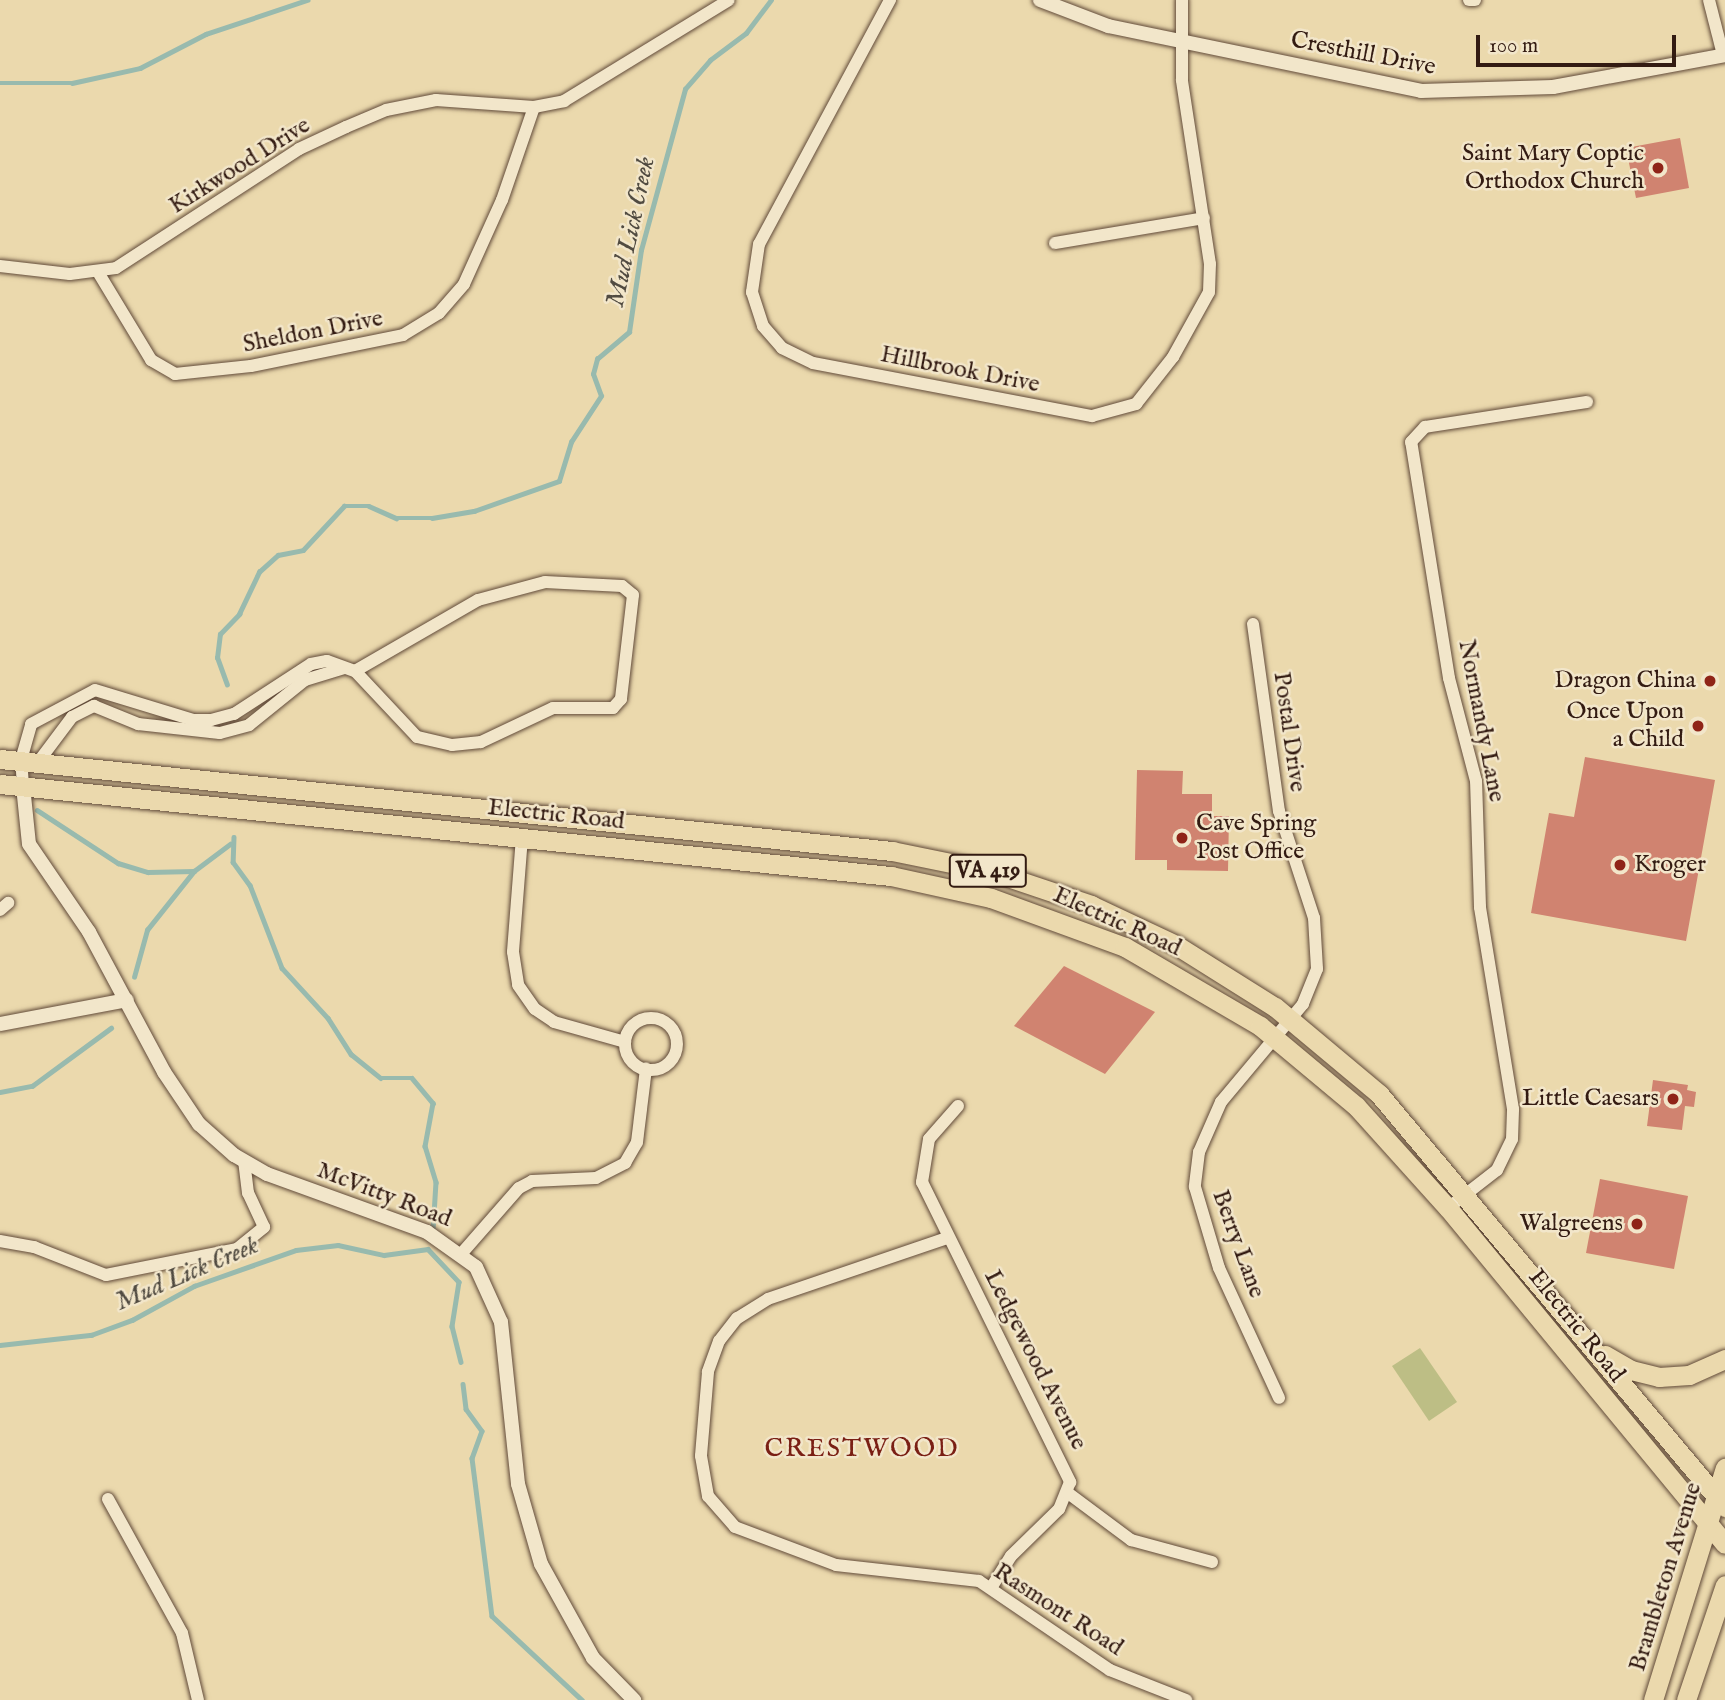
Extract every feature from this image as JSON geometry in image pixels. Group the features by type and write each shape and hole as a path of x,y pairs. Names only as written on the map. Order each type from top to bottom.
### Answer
{"main road":[{"name":"Electric Road","path":"0,759 790,839 942,861 1032,884 1132,923 1220,971 1292,1019 1379,1094 1468,1195 1721,1503"},
{"name":"Electric Road","path":"0,784 891,876 991,898 1125,947 1276,1038 1356,1106 1448,1208 1708,1527 1725,1544"},
{"path":"1595,1349 1631,1370 1659,1377 1689,1375 1725,1359"},
{"name":"Brambleton Avenue","path":"1653,1700 1666,1668 1708,1527 1721,1503 1725,1468"},
{"path":"1686,1700 1725,1585"},
{"path":"1642,1700 1666,1668"}],"street":[{"name":"Kirkwood Drive","path":"0,265 98,272 153,247 299,149 386,110 436,100 534,107 585,91 729,0"},
{"name":"Hillbrook Drive","path":"890,0 754,260 756,311 771,337 790,353 837,369 1092,416 1123,411 1136,404 1173,357 1204,307 1211,276 1182,80 1182,0"},
{"name":"Cresthill Drive","path":"1040,0 1108,26 1384,87 1462,93 1553,87 1724,55"},
{"path":"1469,0 1475,0"},
{"path":"1709,0 1724,55"},
{"name":"Sheldon Drive","path":"98,272 151,360 175,374 251,366 403,335 439,313 464,285 502,200 534,107"},
{"path":"1055,243 1204,218"},
{"name":"Normandy Lane","path":"1448,1208 1486,1183 1506,1155 1513,1109 1480,907 1476,780 1449,678 1411,442 1425,427 1587,402"},
{"path":"23,786 30,761 31,724 95,690 193,720 211,720 234,714 311,664 327,661 355,671 417,737 452,745 481,742 553,708 618,704 634,599 629,589 606,583 545,582 510,589 439,620 355,671 343,668 305,680 249,725 220,733 138,724 94,706 72,717 53,749 30,761"},
{"name":"Postal Drive","path":"1253,624 1279,811 1318,939 1312,987 1292,1019 1276,1038"},
{"name":"McVitty Road","path":"23,786 29,844 89,932 186,1107 244,1162 427,1232 462,1253 485,1281 501,1321 518,1485 541,1564 593,1658 634,1700"},
{"path":"522,836 513,952 518,985 535,1009 554,1022 625,1042"},
{"path":"0,1024 127,1000"},
{"path":"625,1042 642,1019 657,1018 672,1027 678,1043 671,1060 646,1069"},
{"name":"Berry Lane","path":"1276,1038 1221,1102 1199,1152 1195,1187 1219,1268 1279,1398"},
{"path":"625,1042 631,1060 646,1069"},
{"path":"462,1253 519,1188 532,1181 596,1178 625,1163 637,1142 646,1069"},
{"name":"Ledgewood Avenue","path":"958,1107 929,1139 921,1168 947,1238 1063,1461 1068,1493"},
{"path":"0,1241 34,1247 106,1275 237,1249 264,1227 248,1193 244,1162"},
{"name":"Rasmont Road","path":"947,1238 768,1300 737,1318 719,1341 708,1371 704,1482 725,1520 800,1554 872,1573 962,1577 992,1587 1110,1670 1186,1700"},
{"path":"992,1587 1011,1556 1059,1509 1068,1493 1131,1540 1212,1562"},
{"path":"108,1499 182,1633 198,1700"}],"green space":[{"path":"1420,1348 1457,1402 1429,1421 1392,1366"}],"building":[{"name":"Saint Mary Coptic Orthodox Church","path":"1680,138 1689,188 1636,198 1626,148"},
{"name":"Kroger","path":"1585,757 1715,780 1686,941 1531,913 1549,813 1574,817"},
{"name":"Cave Spring Post Office","path":"1137,770 1183,771 1182,794 1212,794 1212,816 1229,816 1228,871 1167,870 1167,860 1135,860"},
{"path":"1064,966 1155,1012 1105,1074 1014,1026"},
{"name":"Little Caesars","path":"1653,1080 1688,1085 1687,1090 1696,1092 1694,1107 1685,1106 1682,1130 1647,1126"},
{"name":"Walgreens","path":"1600,1179 1688,1196 1674,1269 1586,1253"}],"waterway":[{"path":"0,83 72,83 140,68 206,34 307,0"},
{"name":"Mud Lick Creek","path":"227,685 217,658 220,634 239,614 259,572 278,555 303,550 344,506 369,506 396,518 432,518 474,511 559,481 571,442 601,396 593,374 597,359 629,332 641,250 685,89 710,60 746,33 771,0"},
{"path":"37,810 118,863 148,872 194,871"},
{"name":"Mud Lick Creek","path":"234,837 233,862 250,885 282,968 328,1018 351,1054 381,1078 412,1078 433,1103 425,1146 436,1182 433,1231"},
{"path":"134,977 147,930 194,871 230,844"},
{"path":"0,1092 32,1086 111,1028"},
{"name":"Mud Lick Creek","path":"0,1345 91,1335 132,1320 194,1286 296,1250 338,1245 384,1255 428,1249"},
{"path":"428,1249 459,1282 452,1326 461,1362"},
{"path":"463,1384 466,1409 482,1431 472,1458 492,1616 582,1700"}],"place":[{"name":"Saint Mary Coptic Orthodox Church","path":"1658,168"},
{"name":"Dragon China","path":"1710,681"},
{"name":"Once Upon a Child","path":"1698,726"},
{"name":"Cave Spring Post Office","path":"1182,838"},
{"name":"Kroger","path":"1620,865"},
{"name":"Little Caesars","path":"1673,1099"},
{"name":"Walgreens","path":"1637,1224"}],"district":[{"name":"CRESTWOOD","path":"862,1449"}]}
